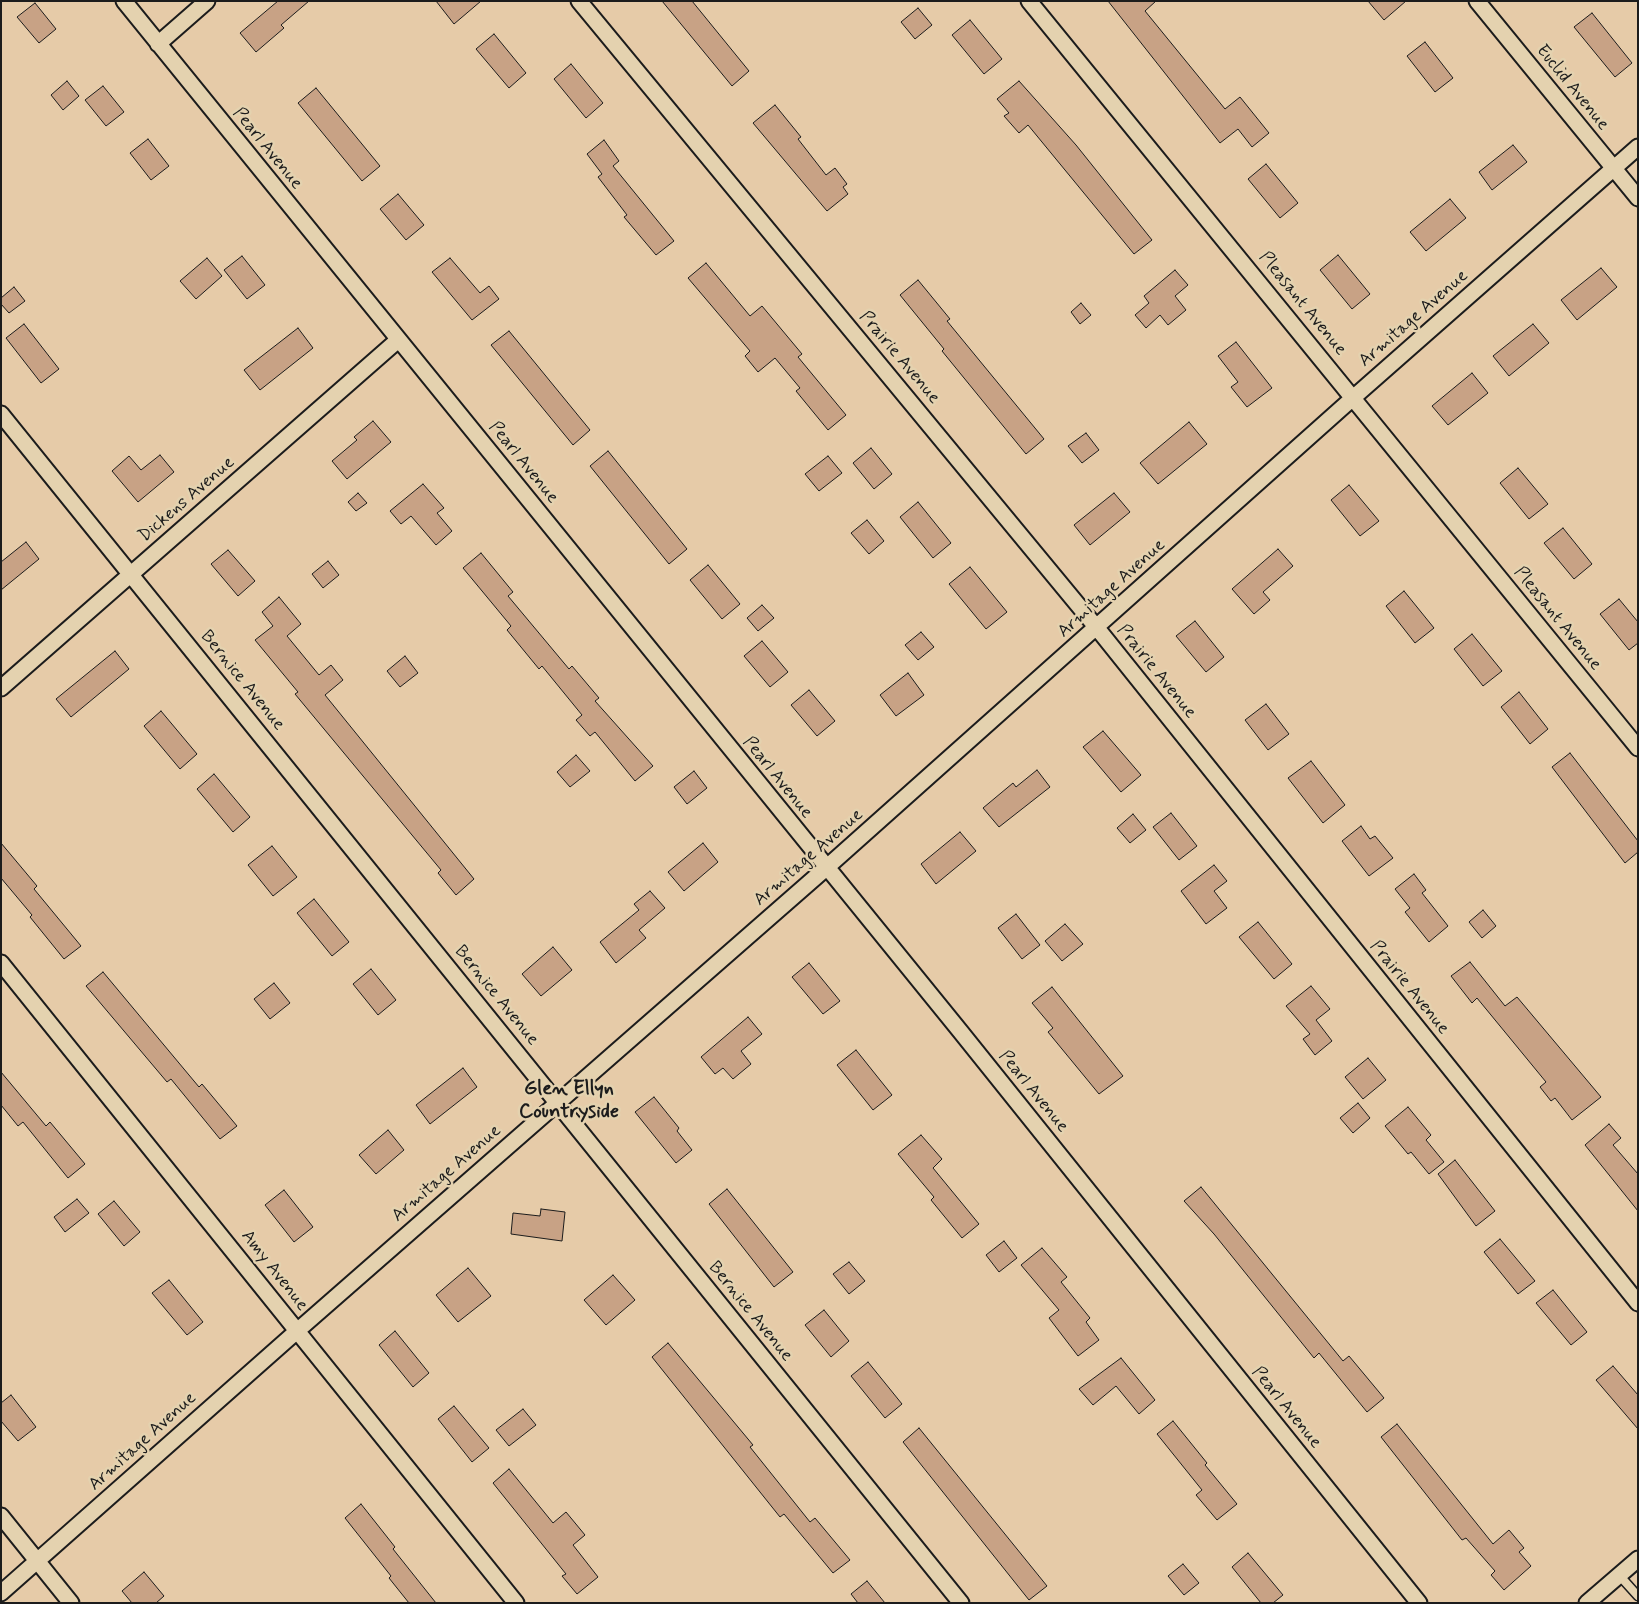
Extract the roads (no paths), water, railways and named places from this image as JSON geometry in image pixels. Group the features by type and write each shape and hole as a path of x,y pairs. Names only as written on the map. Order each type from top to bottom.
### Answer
{"street":[{"name":"Pearl Avenue","path":"124,1 960,1031 1419,1603"},
{"path":"158,44 207,1"},
{"name":"Prairie Avenue","path":"579,1 1097,628 1638,1303"},
{"name":"Pleasant Avenue","path":"1029,1 1354,397 1638,748"},
{"name":"Euclid Avenue","path":"1477,1 1638,198"},
{"name":"Armitage Avenue","path":"1,1593 826,868 1354,397 1638,147"},
{"name":"Dickens Avenue","path":"1,688 398,340"},
{"name":"Bernice Avenue","path":"1,414 961,1603"},
{"name":"Amy Avenue","path":"1,963 516,1603"},
{"path":"1,1516 71,1603"},
{"path":"1587,1603 1638,1559"}],"lane":[{"path":"1619,1576 1638,1596"}],"district":[{"name":"Glen Ellyn Countryside","path":"569,1102"}]}
